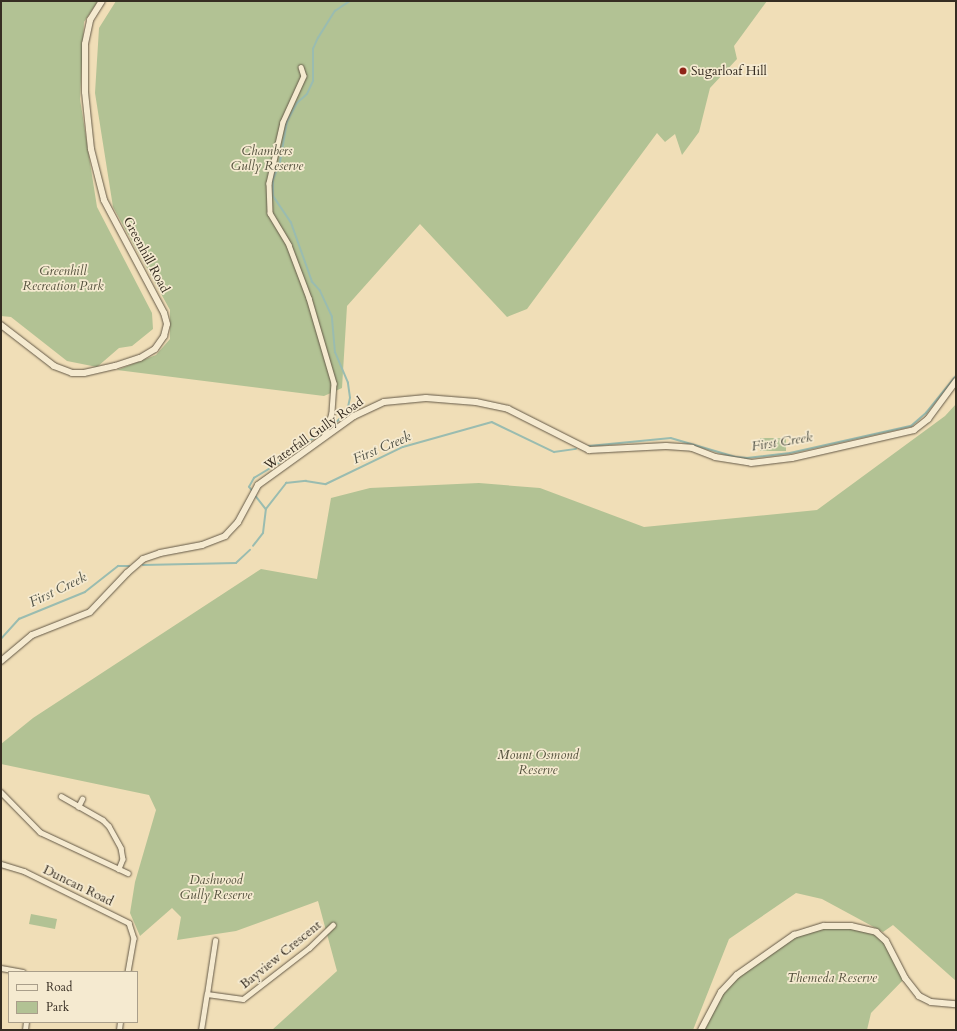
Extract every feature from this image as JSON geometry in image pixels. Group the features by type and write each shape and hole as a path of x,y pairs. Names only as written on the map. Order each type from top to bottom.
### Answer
{"street":[{"name":"Greenhill Road","path":"1,325 54,366 72,373 84,373 108,368 140,358 155,349 164,336 167,324 164,313 104,200 91,149 85,92 85,44 90,20 102,1"},
{"path":"301,68 304,76 283,122 269,182 270,213 289,245 309,298 334,383 332,413 324,438"},
{"name":"Waterfall Gully Road","path":"1,661 21,642 32,635 90,612 126,573 143,560 160,553 202,545 225,536 238,522 255,489 354,416 384,402 448,399 476,402 508,409 589,450 666,446 692,448 715,457 751,463 792,458 914,430 928,419 956,381"},
{"path":"1,792 40,832 128,874"},
{"path":"60,796 103,820 109,826 121,848 123,859 119,869"},
{"path":"78,807 82,799"},
{"name":"Duncan Road","path":"1,864 24,871 129,923 134,938 128,971"},
{"name":"Bayview Crescent","path":"207,994 243,999 309,948 333,925"},
{"path":"701,1030 728,982 794,935 819,927 851,926 876,932 886,941 905,978 919,996 931,1002 956,1004"},
{"path":"201,1030 215,941"},
{"path":"1,968 18,971"}],"green space":[{"name":"Greenhill Recreation Park","path":"1,1 98,1 84,22 80,99 97,207 152,313 153,329 132,346 119,348 97,367 67,361 11,317 1,316"},
{"name":"Chambers Gully Reserve","path":"116,1 767,1 734,46 737,59 710,88 699,132 682,155 675,134 665,142 657,133 527,309 507,317 420,224 347,306 342,388 324,396 117,370 156,355 170,339 170,310 113,207 95,93 99,28"},
{"name":"Mount Osmond Reserve","path":"956,404 956,981 893,925 883,932 822,899 796,893 729,939 693,1030 272,1030 337,971 318,901 236,931 177,940 181,917 172,908 140,936 130,913 135,882 156,810 149,795 1,764 1,744 33,718 261,569 317,579 331,498 370,488 479,483 540,488 644,527 817,510 945,416"},
{"path":"760,438 786,438 786,451 760,451"},
{"path":"31,914 57,919 55,929 29,924"},
{"name":"Themeda Reserve","path":"842,926 881,936 905,978 871,1013 867,1030 701,1030 728,982 805,930"}],"waterway":[{"path":"331,427 347,412 350,398 348,383 335,353 332,317 320,291 312,282 291,223 273,196 273,180 280,162 287,122 297,103 307,94 313,81 313,49 335,11 350,1"},
{"name":"First Creek","path":"589,446 671,438 736,457 747,458 790,453 911,426 926,413 956,376"},
{"name":"First Creek","path":"253,546 263,533 266,509 286,483 306,481 326,484 403,447 492,422 554,452 576,449"},
{"path":"253,492 249,487 254,478 282,461 288,452 320,435"},
{"path":"255,495 266,509"},
{"name":"First Creek","path":"143,565 236,563 250,550"},
{"name":"First Creek","path":"1,639 19,619 85,592 118,566 129,566"}],"place":[{"name":"Sugarloaf Hill","path":"683,71"}],"park label":[{"name":"Dashwood Gully Reserve","path":"216,888"}]}
